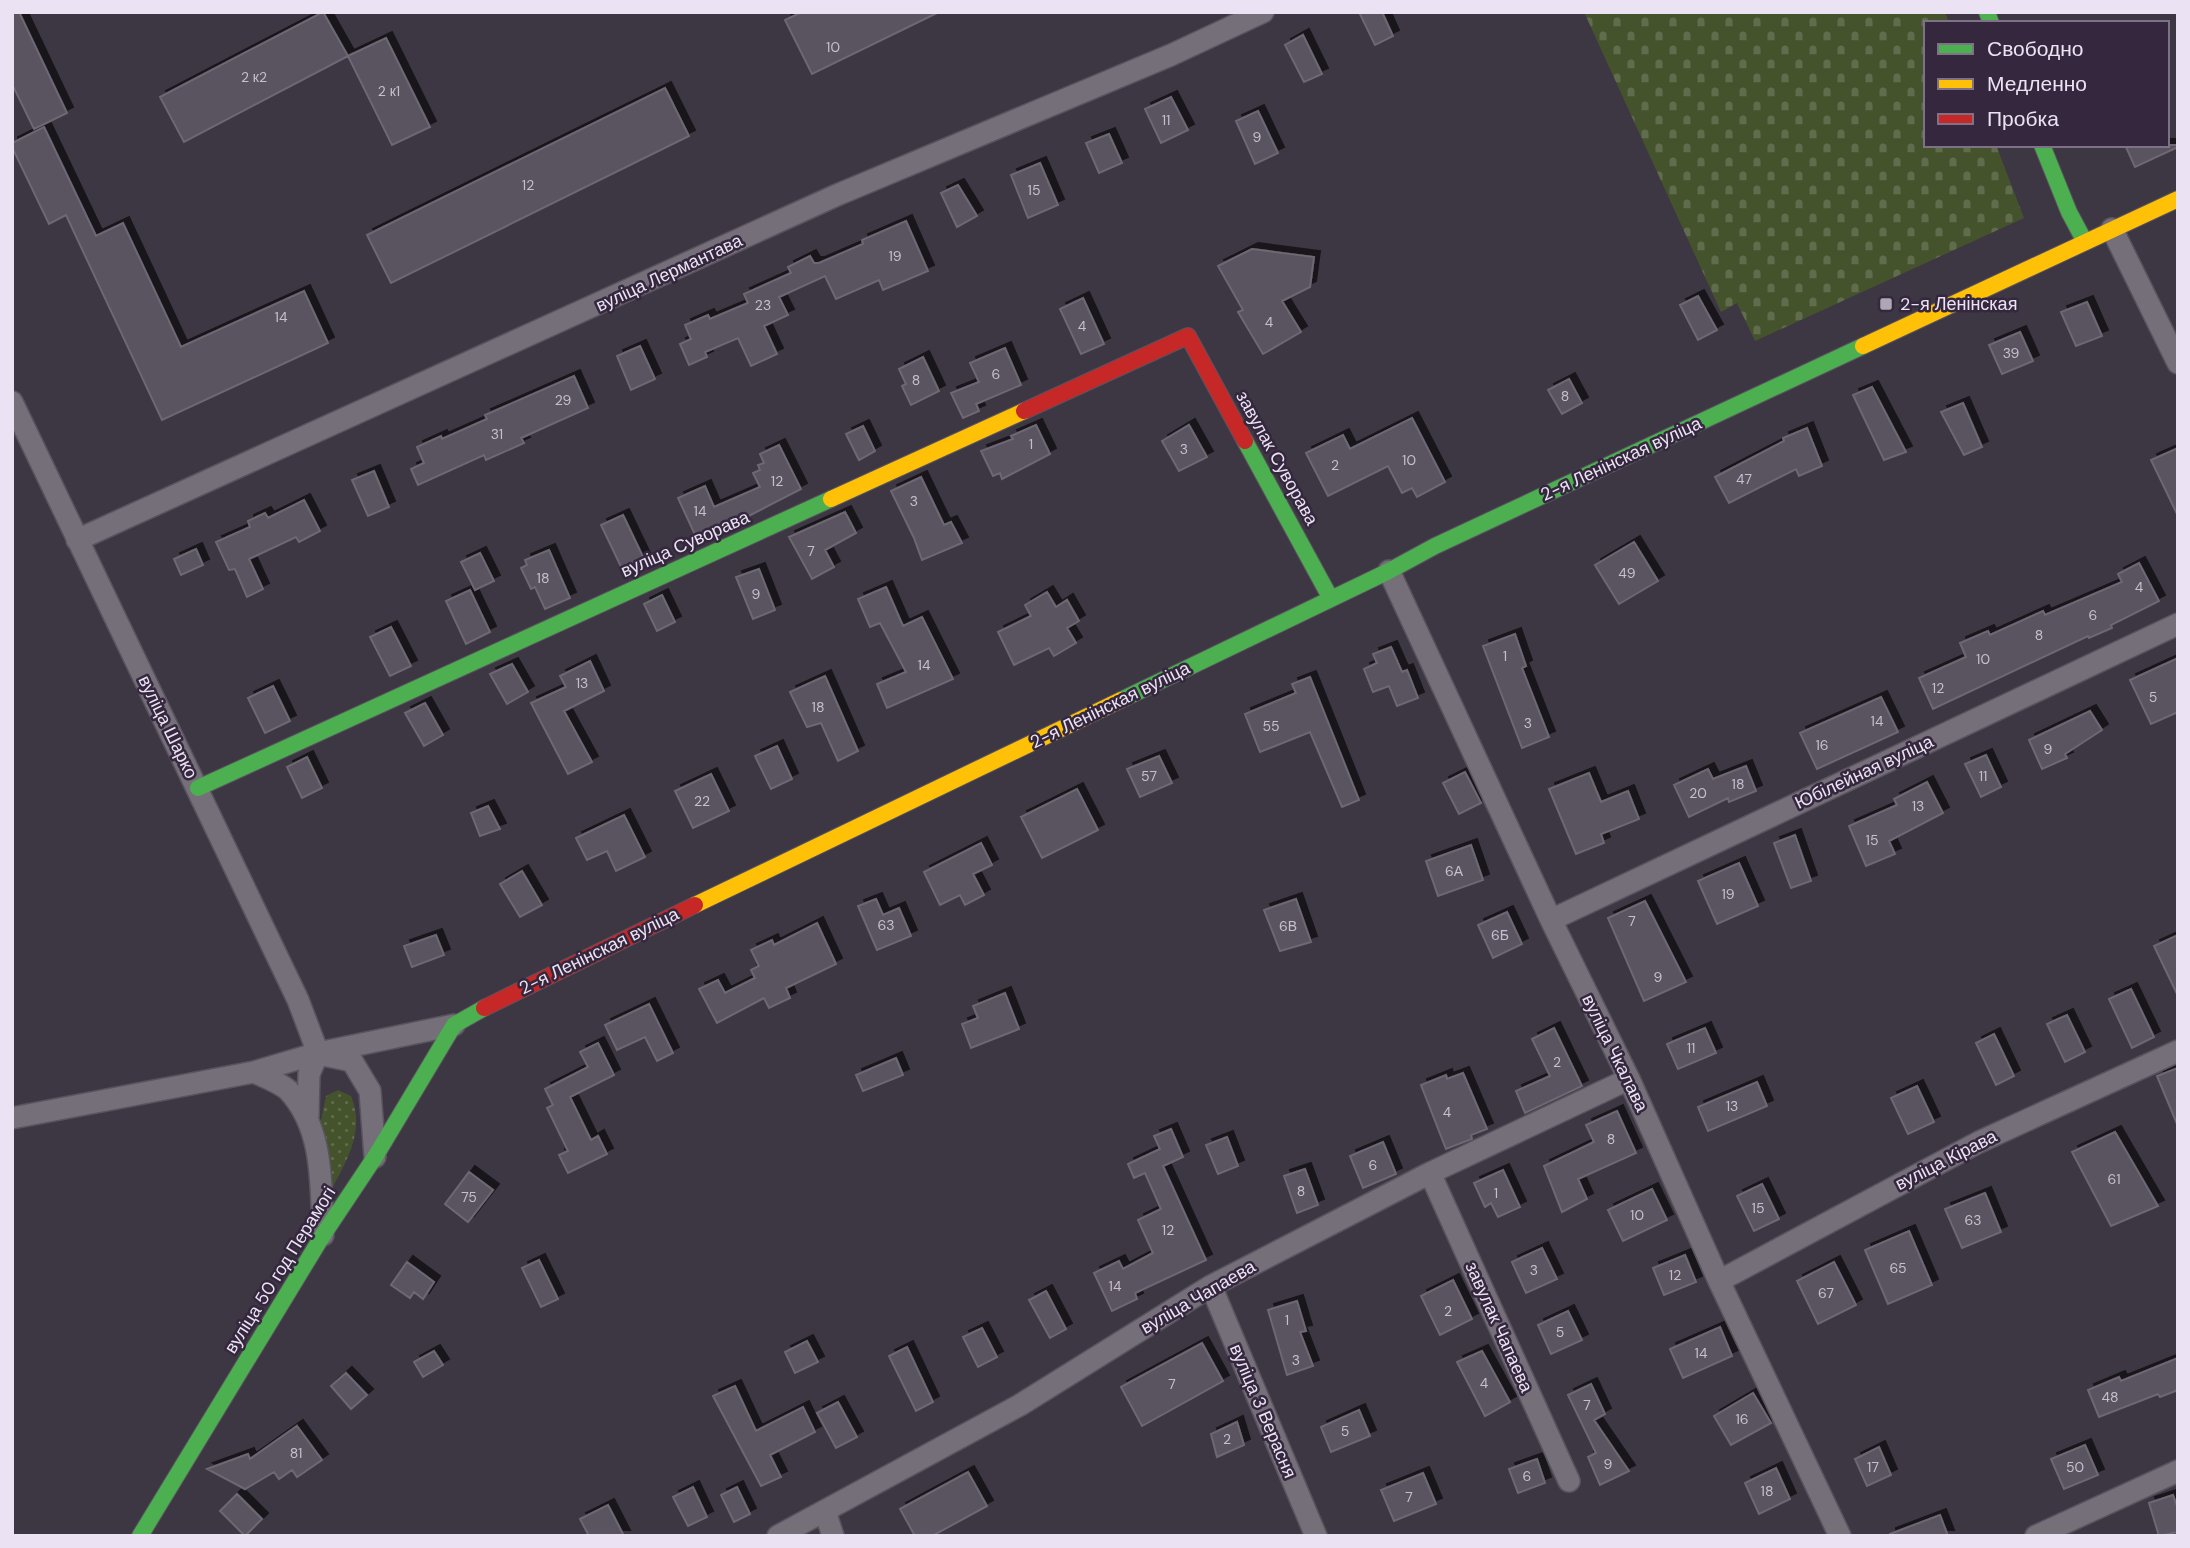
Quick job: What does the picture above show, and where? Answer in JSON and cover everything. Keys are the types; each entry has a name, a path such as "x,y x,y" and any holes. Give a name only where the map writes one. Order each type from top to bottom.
{"main road":[{"path":"2043,147 2069,212 2085,242"},
{"name":"2-я Ленінская вуліца","path":"454,1025 498,1000 1389,571 1435,546 2178,200"},
{"name":"завулак Суворава","path":"1188,336 1331,599"},
{"name":"вуліца Суворава","path":"198,788 1188,336"},
{"name":"вуліца 50 год Перамогі","path":"139,1536 454,1025"}],"street":[{"name":"вуліца Лермантава","path":"77,540 837,195 1171,55 1264,12"},
{"path":"2112,229 2178,363"},
{"name":"вуліца Шарко","path":"12,402 298,1000 318,1054"},
{"name":"вуліца Чкалава","path":"1389,571 1551,920 1629,1079 1719,1281 1840,1536"},
{"name":"Юбілейная вуліца","path":"1551,920 2178,624"},
{"name":"2-я Ленінская вуліца","path":"12,1118 254,1072 318,1054 454,1025"},
{"name":"вуліца Кірава","path":"1719,1281 1979,1142 2178,1051"},
{"path":"323,1234 321,1182 316,1145 308,1116 309,1074 318,1054 352,1061 370,1091 375,1157"},
{"path":"254,1072 286,1088 308,1116"},
{"name":"вуліца Чапаева","path":"778,1536 1020,1405 1211,1286 1430,1173 1629,1079"},
{"name":"завулак Чапаева","path":"1430,1173 1569,1481"},
{"name":"вуліца 3 Верасня","path":"1211,1286 1316,1536"},
{"path":"2036,1536 2178,1471"},
{"path":"825,1511 833,1536"}],"green space":[{"path":"1584,12 1945,12 1948,21 1924,21 1924,147 1997,147 2024,218 1755,341 1737,303 1721,312"},
{"path":"338,1090 351,1096 355,1110 355,1135 352,1148 328,1196 320,1125 326,1096"}],"building":[{"path":"12,12 19,12 67,113 34,129 12,84"},
{"path":"323,12 348,56 184,142 160,97"},
{"path":"802,12 939,12 812,74 785,20"},
{"path":"1359,12 1382,12 1393,36 1375,45"},
{"path":"1303,35 1322,74 1304,82 1285,45"},
{"path":"386,38 430,127 392,145 348,56"},
{"path":"665,88 689,136 391,283 367,235"},
{"path":"1171,97 1188,130 1161,143 1145,109"},
{"path":"1258,111 1278,153 1255,164 1236,121"},
{"path":"44,127 96,236 123,223 181,347 304,291 328,343 162,420 66,215 49,224 12,147 12,143"},
{"path":"1109,134 1122,163 1099,173 1086,143"},
{"path":"2178,145 2178,147 2135,167 2126,147"},
{"path":"1040,163 1058,205 1028,218 1011,175"},
{"path":"958,185 977,216 957,227 941,193"},
{"path":"906,221 928,271 883,290 879,280 836,299 825,276 779,297 788,315 764,326 777,354 751,366 738,338 705,352 707,357 689,365 680,344 691,339 685,325 708,315 710,319 748,303 744,294 791,273 788,267 810,256 814,263 819,263"},
{"path":"1252,249 1314,257 1310,287 1282,301 1301,332 1263,354 1238,312 1243,310 1218,266"},
{"path":"1698,296 1717,330 1698,340 1680,305"},
{"path":"1083,298 1104,344 1081,354 1060,309"},
{"path":"2087,302 2102,336 2076,346 2061,312"},
{"path":"2020,332 2033,361 2002,374 1989,345"},
{"path":"640,346 655,379 631,390 617,356"},
{"path":"1005,348 1021,385 976,404 979,411 963,418 951,393 979,382 970,363"},
{"path":"923,357 939,391 911,405 902,386 906,384 899,369"},
{"path":"574,376 588,408 521,438 524,443 486,460 484,455 418,485 411,469 424,463 417,447 487,419 485,415"},
{"path":"1569,379 1582,403 1562,414 1548,390"},
{"path":"1872,387 1906,452 1884,460 1853,395"},
{"path":"1963,403 1982,447 1964,455 1941,412"},
{"path":"1412,418 1445,482 1417,497 1412,488 1402,493 1388,466 1328,496 1306,453 1343,435 1350,449"},
{"path":"1036,425 1050,454 1002,479 1000,473 993,476 981,451 1013,439 1011,436"},
{"path":"1189,425 1207,457 1179,471 1162,441"},
{"path":"863,426 875,451 859,460 846,434"},
{"path":"1807,428 1822,466 1799,476 1796,469 1729,503 1715,477 1784,441 1783,438"},
{"path":"779,445 801,489 737,522 736,518 696,537 678,498 705,486 714,507 760,487 753,473 760,470 758,465 764,463 760,454"},
{"path":"2178,448 2178,516 2151,460"},
{"path":"374,471 389,507 368,516 352,480"},
{"path":"921,477 944,525 951,522 962,543 922,560 891,491"},
{"path":"304,500 320,531 299,542 296,537 249,559 263,589 247,597 235,569 229,570 216,542 250,527 248,521 265,513 268,518"},
{"path":"845,512 856,533 825,550 834,567 812,579 789,537"},
{"path":"623,515 645,561 623,571 601,525"},
{"path":"1634,542 1658,581 1619,604 1595,565"},
{"path":"196,549 203,565 181,575 174,559"},
{"path":"549,550 570,598 545,609 535,587 531,589 521,568 527,565 525,560"},
{"path":"480,553 494,581 475,590 461,562"},
{"path":"2139,563 2159,601 2111,625 2112,628 2089,638 2088,636 1933,709 1919,678 1966,657 1960,643 1988,631 1990,635 2043,611 2045,615 2122,582 2118,574"},
{"path":"759,569 775,610 753,619 736,577"},
{"path":"886,587 903,626 922,617 953,679 887,708 877,684 906,672 880,623 870,627 858,599"},
{"path":"470,590 490,632 466,644 446,601"},
{"path":"1047,592 1056,607 1067,600 1079,621 1067,628 1076,643 1054,656 1049,648 1014,665 998,632 1031,616 1025,605"},
{"path":"662,595 675,622 657,631 644,604"},
{"path":"391,627 411,666 390,676 370,637"},
{"path":"1515,634 1526,666 1522,668 1549,737 1522,748 1483,646"},
{"path":"1391,647 1402,672 1407,670 1418,698 1397,706 1389,686 1373,692 1364,669 1377,663 1373,654"},
{"path":"2178,658 2178,712 2151,724 2130,680"},
{"path":"590,661 604,691 564,711 592,762 568,774 531,703 566,687 560,676"},
{"path":"512,664 528,692 507,704 490,674"},
{"path":"825,676 858,751 838,761 821,723 807,727 790,692"},
{"path":"1310,677 1359,800 1342,807 1310,732 1260,752 1245,714 1296,693 1292,684"},
{"path":"273,686 290,721 265,733 248,698"},
{"path":"1881,697 1898,732 1817,769 1800,733"},
{"path":"425,703 443,735 424,746 405,713"},
{"path":"2090,711 2102,730 2065,754 2067,758 2042,769 2029,740"},
{"path":"777,746 792,779 771,789 755,756"},
{"path":"1986,755 2001,787 1981,797 1965,764"},
{"path":"1159,756 1172,783 1140,797 1127,769"},
{"path":"307,757 322,788 302,798 287,767"},
{"path":"1746,766 1756,791 1729,802 1728,798 1689,817 1674,785 1708,769 1713,779"},
{"path":"1465,772 1481,803 1459,814 1443,783"},
{"path":"1589,773 1601,802 1628,791 1639,819 1601,834 1604,843 1576,854 1549,789"},
{"path":"711,774 729,811 693,828 675,791"},
{"path":"1927,782 1943,813 1889,841 1895,854 1866,866 1849,826 1897,805 1894,799"},
{"path":"1077,789 1098,830 1042,858 1021,817"},
{"path":"488,806 500,829 480,836 471,813"},
{"path":"624,815 645,857 616,871 607,851 587,860 576,838"},
{"path":"1795,835 1811,881 1791,888 1774,843"},
{"path":"981,843 992,865 973,874 984,895 965,905 960,895 940,905 924,872"},
{"path":"1471,845 1483,880 1438,896 1426,861"},
{"path":"1739,863 1758,906 1717,924 1698,881"},
{"path":"522,871 542,905 520,917 500,884"},
{"path":"876,899 883,915 899,908 911,936 877,950 858,906"},
{"path":"1296,899 1311,942 1280,951 1264,910"},
{"path":"1645,901 1686,982 1644,1001 1608,918"},
{"path":"1507,912 1522,944 1493,958 1478,925"},
{"path":"817,923 836,964 786,988 790,998 769,1008 764,998 717,1023 699,989 718,980 725,993 755,978 751,970 759,966 751,950 772,940 774,945"},
{"path":"436,935 444,955 412,967 404,946"},
{"path":"2178,935 2178,996 2154,946"},
{"path":"2131,989 2154,1037 2132,1048 2109,999"},
{"path":"1005,993 1019,1029 971,1048 962,1024 978,1018 973,1006"},
{"path":"649,1004 673,1053 657,1061 645,1037 617,1050 605,1025"},
{"path":"2067,1015 2085,1052 2065,1062 2047,1024"},
{"path":"1554,1028 1582,1086 1525,1113 1516,1091 1550,1076 1532,1039"},
{"path":"1705,1028 1716,1053 1678,1069 1667,1044"},
{"path":"1994,1034 2014,1076 1996,1085 1976,1043"},
{"path":"598,1043 614,1075 570,1097 591,1140 598,1136 607,1154 568,1173 559,1155 568,1151 547,1108 553,1105 545,1089 588,1067 580,1052"},
{"path":"896,1058 903,1075 863,1091 856,1075"},
{"path":"2178,1068 2178,1124 2177,1124 2157,1076"},
{"path":"1463,1073 1487,1129 1471,1135 1472,1139 1446,1149 1421,1085 1446,1075 1447,1079"},
{"path":"1757,1082 1767,1106 1708,1131 1698,1107"},
{"path":"1917,1086 1934,1122 1908,1134 1891,1098"},
{"path":"1617,1111 1636,1153 1578,1179 1587,1199 1562,1212 1544,1166 1594,1142 1586,1125"},
{"path":"1171,1129 1183,1157 1163,1166 1206,1260 1135,1293 1137,1299 1112,1311 1094,1273 1119,1261 1123,1269 1153,1253 1138,1220 1161,1209 1145,1173 1134,1178 1128,1164 1160,1149 1154,1136"},
{"path":"2115,1132 2158,1206 2111,1226 2072,1152"},
{"path":"1227,1137 1238,1166 1218,1174 1206,1145"},
{"path":"1383,1142 1396,1174 1363,1188 1350,1156"},
{"path":"1305,1169 1318,1205 1297,1213 1284,1176"},
{"path":"1503,1170 1520,1207 1498,1217 1491,1203 1485,1207 1474,1183"},
{"path":"469,1172 493,1190 468,1222 445,1204"},
{"path":"1762,1184 1779,1219 1754,1231 1737,1196"},
{"path":"1652,1189 1667,1220 1623,1241 1608,1210"},
{"path":"1985,1193 2001,1232 1962,1248 1945,1209"},
{"path":"1909,1231 1932,1285 1888,1304 1865,1250"},
{"path":"1542,1248 1557,1279 1526,1293 1512,1262"},
{"path":"1685,1255 1696,1282 1664,1295 1653,1268"},
{"path":"539,1260 558,1299 541,1307 522,1268"},
{"path":"407,1262 434,1282 423,1299 414,1292 410,1298 391,1285"},
{"path":"1834,1262 1856,1305 1818,1324 1797,1281"},
{"path":"1453,1280 1472,1319 1440,1335 1421,1296"},
{"path":"1046,1291 1066,1329 1050,1338 1029,1300"},
{"path":"1297,1301 1306,1331 1300,1332 1313,1366 1287,1375 1268,1310"},
{"path":"1568,1311 1582,1340 1551,1354 1538,1325"},
{"path":"1720,1327 1732,1356 1683,1378 1670,1349"},
{"path":"982,1328 997,1357 978,1367 963,1337"},
{"path":"807,1341 818,1362 795,1373 785,1352"},
{"path":"1202,1343 1223,1381 1142,1426 1121,1387"},
{"path":"907,1347 933,1402 916,1411 889,1356"},
{"path":"434,1351 443,1365 423,1377 414,1362"},
{"path":"1482,1351 1510,1402 1485,1416 1457,1362"},
{"path":"2178,1358 2178,1390 2160,1397 2158,1394 2099,1417 2088,1390 2119,1377 2121,1381"},
{"path":"346,1373 367,1395 351,1409 331,1386"},
{"path":"1591,1384 1605,1414 1594,1420 1629,1471 1600,1485 1588,1457 1596,1453 1568,1395"},
{"path":"735,1386 756,1431 803,1407 815,1432 770,1455 781,1477 761,1486 713,1396"},
{"path":"1753,1393 1771,1423 1731,1445 1714,1416"},
{"path":"838,1402 857,1437 836,1448 817,1413"},
{"path":"1359,1410 1370,1436 1331,1452 1321,1427"},
{"path":"1237,1422 1244,1445 1217,1457 1211,1434"},
{"path":"297,1426 322,1460 297,1477 292,1470 279,1479 274,1472 245,1489 207,1469 248,1454 250,1459"},
{"path":"2085,1445 2098,1475 2064,1489 2051,1459"},
{"path":"1879,1447 1891,1475 1867,1486 1855,1459"},
{"path":"1537,1459 1545,1483 1518,1493 1509,1469"},
{"path":"1776,1468 1790,1499 1759,1514 1745,1483"},
{"path":"968,1472 987,1506 932,1536 915,1536 900,1509"},
{"path":"1423,1473 1436,1504 1394,1521 1381,1490"},
{"path":"693,1487 707,1517 688,1526 673,1497"},
{"path":"737,1487 750,1514 734,1522 721,1495"},
{"path":"237,1494 262,1519 245,1536 220,1511"},
{"path":"2173,1495 2178,1509 2178,1532 2159,1536 2149,1503"},
{"path":"608,1505 624,1536 589,1536 580,1519"},
{"path":"1940,1515 1948,1536 1890,1536 1890,1534"}],"traffic: fast":[{"path":"1987,12 1990,21"},
{"path":"2043,147 2069,212 2085,242"},
{"path":"1121,700 1389,571 1435,546 1863,346"},
{"path":"1245,441 1331,599"},
{"path":"198,788 831,499"},
{"path":"140,1536 454,1025 484,1008"}],"traffic: slow":[{"path":"1863,346 2178,199"},
{"path":"831,499 1024,411"},
{"path":"695,905 1121,700"}],"traffic: jam":[{"path":"1024,411 1188,336 1245,441"},
{"path":"484,1008 695,905"}],"place":[{"name":"2-я Ленінская","path":"1886,304"}]}
